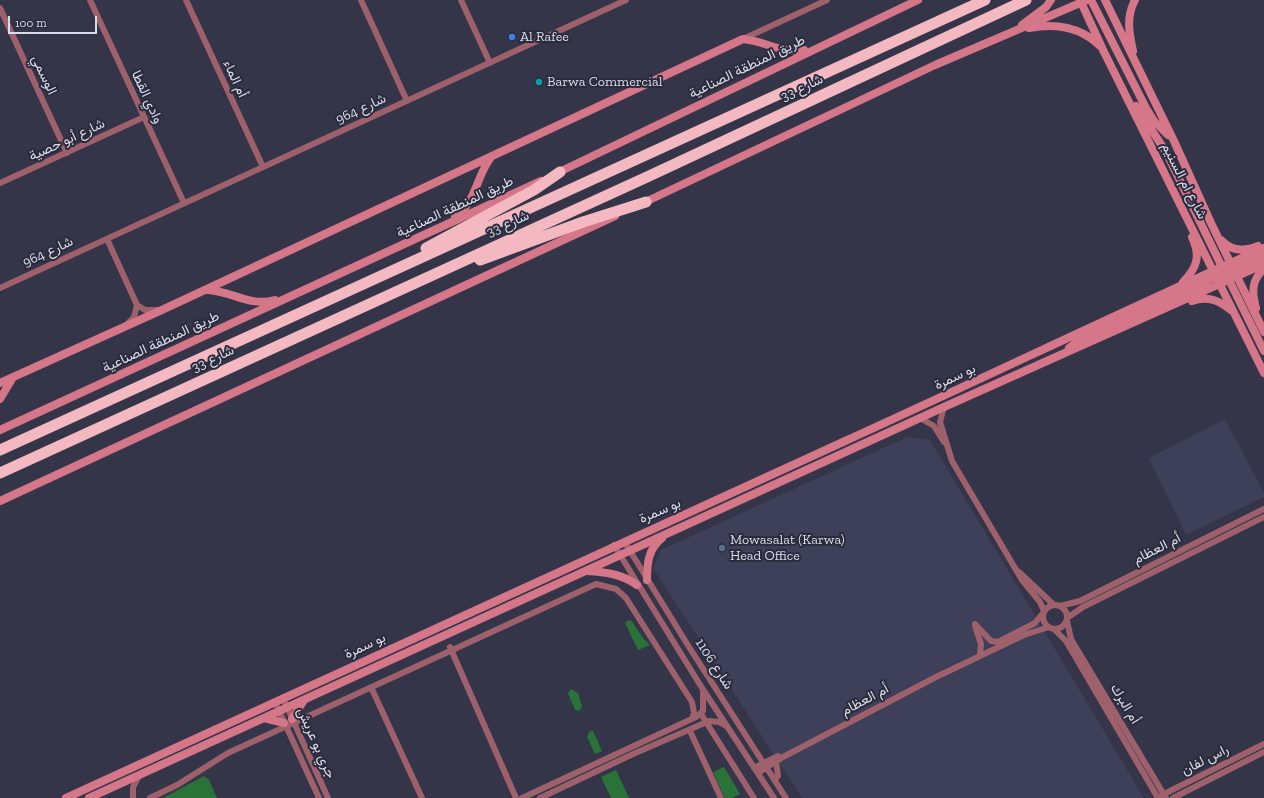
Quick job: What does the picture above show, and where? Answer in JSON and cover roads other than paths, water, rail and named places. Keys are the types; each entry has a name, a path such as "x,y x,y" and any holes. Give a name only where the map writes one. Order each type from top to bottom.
{"highway":[{"name":"شارع 33","path":"0,450 985,0"},
{"name":"شارع 33","path":"0,473 1026,0"},
{"path":"390,272 419,251 534,190 560,172"},
{"path":"430,276 488,257 583,222 646,202"}],"street":[{"name":"وادي القطا","path":"90,0 184,204"},
{"path":"187,2 194,0"},
{"path":"361,0 407,101"},
{"path":"461,0 490,63"},
{"name":"شارع 964","path":"0,288 626,0"},
{"name":"طريق المنطقة الصناعية","path":"0,383 164,309 827,0"},
{"name":"طريق المنطقة الصناعية","path":"0,430 560,172 815,48 918,0"},
{"path":"1014,32 1046,6 1051,0"},
{"path":"1091,0 1146,108 1154,121 1174,141"},
{"name":"شارع ام السنيم","path":"1105,0 1174,141 1211,223 1234,313 1264,373"},
{"path":"1135,0 1129,16 1128,24 1138,69"},
{"path":"0,501 646,202 922,72 1083,1"},
{"name":"شارع ام السنيم","path":"1083,1 1104,52 1176,194 1225,273 1263,329"},
{"name":"أم الماء","path":"187,2 263,167"},
{"name":"الوسمي","path":"0,8 67,153"},
{"path":"1014,32 1045,26 1074,29 1093,40 1104,52"},
{"path":"743,39 756,41 787,51 815,48"},
{"path":"1118,79 1166,152 1264,351"},
{"name":"شارع أبو حصية","path":"0,184 144,118"},
{"path":"434,231 463,211 469,204 479,176 494,154"},
{"path":"1176,194 1180,213 1195,244 1198,259 1191,273 1178,286"},
{"path":"1211,223 1220,239 1230,247 1246,250 1264,243"},
{"path":"107,239 137,305 134,317 124,327"},
{"name":"بو سمرة","path":"89,798 1060,354 1116,331 1225,273 1264,248"},
{"path":"1060,354 1077,342 1264,255"},
{"name":"بو سمرة","path":"66,798 624,541 1003,369 1086,328 1178,286 1264,264"},
{"path":"1263,329 1253,291 1255,280 1264,269"},
{"path":"205,290 224,292 255,303 268,302 296,294"},
{"path":"1116,331 1130,330 1199,298 1213,299 1220,302 1234,313"},
{"path":"137,305 150,311 164,309"},
{"path":"0,399 6,386 14,377"},
{"path":"944,407 940,422 952,461 1019,572 1022,580 1040,602 1044,612 1043,620 1051,628 1064,626 1067,619 1066,611 1019,572"},
{"path":"920,418 934,426 946,445"},
{"name":"أم العظام","path":"1057,605 1080,601 1264,509"},
{"name":"أم العظام","path":"1067,619 1083,607 1264,517"},
{"path":"647,580 647,564 651,552 659,540 666,534"},
{"name":"شارع 1106","path":"624,541 647,580 766,764 786,798"},
{"name":"شارع 1106","path":"614,546 702,688 774,798"},
{"path":"1158,562 1161,568"},
{"path":"586,570 614,574 630,579 638,585"},
{"path":"150,798 177,785 228,753 293,720 371,687 450,648 591,585 600,584 611,587 619,591 626,598 688,694 694,708 692,719"},
{"path":"980,655 981,644 975,624 991,641 998,642 1035,623 1047,607 1057,605"},
{"name":"أم البرك","path":"1067,619 1071,638 1148,773 1157,797"},
{"name":"أم العظام","path":"756,770 980,655 1024,635 1051,628"},
{"name":"أم البرك","path":"1051,628 1066,641 1148,773 1165,796"},
{"path":"450,648 516,798"},
{"path":"371,687 422,798"},
{"path":"522,798 692,719 700,714 704,706 702,688"},
{"name":"جري بو عريش","path":"283,698 328,798"},
{"path":"293,720 304,700"},
{"name":"جري بو عريش","path":"275,702 319,798"},
{"path":"700,714 754,798"},
{"path":"264,718 285,724"},
{"path":"540,798 633,754 690,731 705,723 716,721 727,726"},
{"path":"690,731 721,798"},
{"name":"راس لفان","path":"1157,797 1165,796 1264,744"},
{"path":"758,752 777,759 778,776 775,779"},
{"name":"راس لفان","path":"1173,798 1264,752"},
{"path":"132,798 133,787 139,776"}],"place":[{"name":"Al Rafee","path":"512,37"},
{"name":"Barwa Commercial","path":"539,82"},
{"name":"Mowasalat (Karwa) Head Office","path":"722,548"}]}
